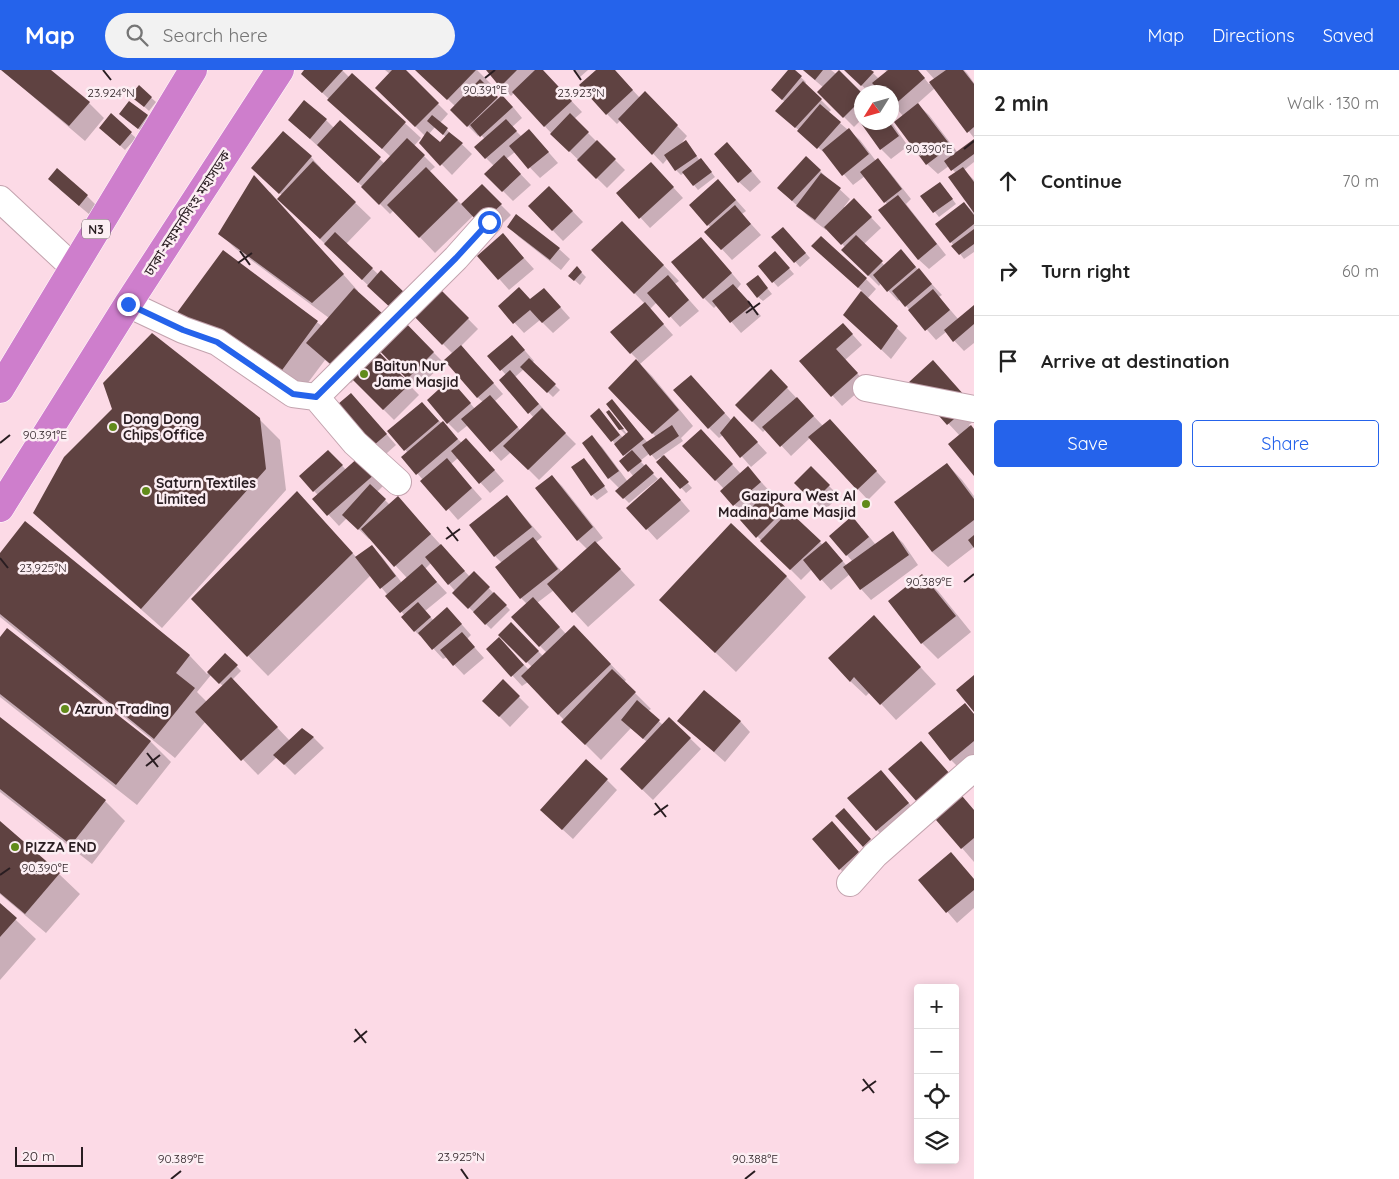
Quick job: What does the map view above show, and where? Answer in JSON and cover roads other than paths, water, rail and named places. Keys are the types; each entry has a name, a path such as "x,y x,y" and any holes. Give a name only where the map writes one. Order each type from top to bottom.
{"highway":[{"name":"N3","path":"0,389 193,70"},
{"name":"ঢাকা-ময়মনসিংহ মহাসড়ক","path":"0,508 128,304 280,70"}],"street":[{"path":"0,199 73,268"},
{"path":"316,397 456,258 489,222"},
{"path":"128,304 183,330 217,342 293,394 316,397 355,443 398,482"},
{"path":"866,388 974,409"},
{"path":"850,883 875,855 974,768"}],"place":[{"name":"Baitun Nur Jame Masjid","path":"364,374"},
{"name":"Dong Dong Chips Office","path":"113,427"},
{"name":"Saturn Textiles Limited","path":"146,491"},
{"name":"Gazipura West Al Madina Jame Masjid","path":"866,504"},
{"name":"Azrun Trading","path":"65,709"},
{"name":"PIZZA END","path":"15,847"}]}
